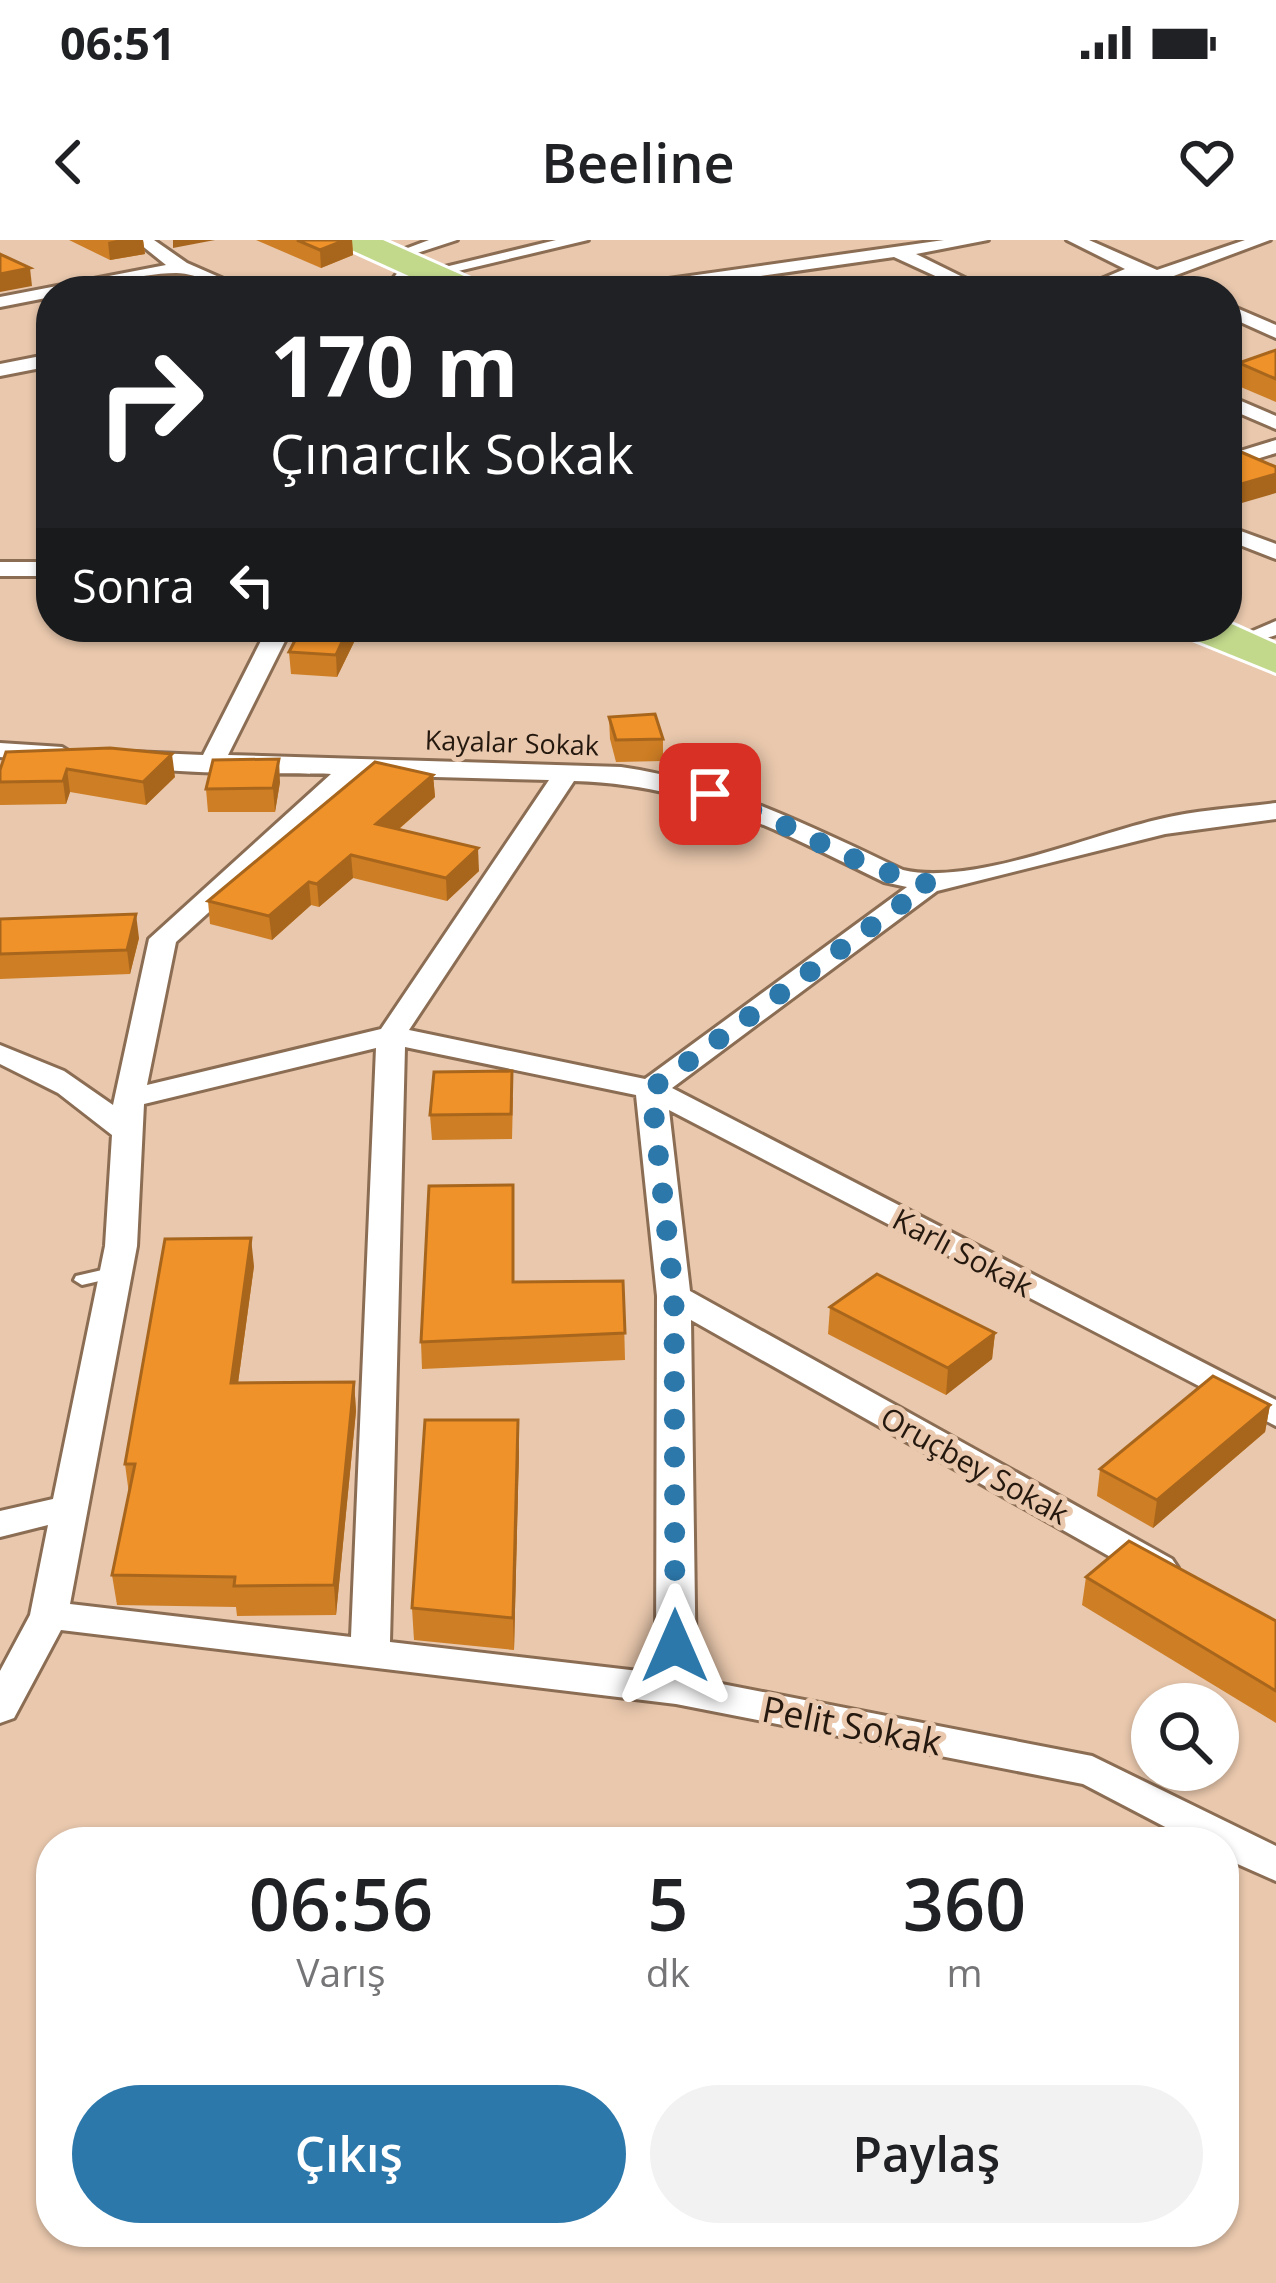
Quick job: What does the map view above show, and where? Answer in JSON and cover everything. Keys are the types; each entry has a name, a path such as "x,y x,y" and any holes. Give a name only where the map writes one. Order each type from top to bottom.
{"highway":[{"path":"356,240 403,261 458,266"}],"street":[{"path":"143,240 181,267 204,276"},
{"path":"523,240 577,241"},
{"path":"874,240 949,276"},
{"path":"730,276 980,240"},
{"path":"1075,240 1156,276"},
{"path":"1138,276 1264,240 1276,245"},
{"path":"458,266 577,241"},
{"path":"133,276 181,267"},
{"path":"1242,316 1276,332"},
{"path":"1242,372 1276,362"},
{"path":"0,370 36,363"},
{"path":"1242,408 1276,423"},
{"path":"1253,413 1276,408"},
{"path":"1242,456 1276,446"},
{"path":"1242,538 1276,553"},
{"path":"0,569 36,569"},
{"path":"210,766 272,642"},
{"name":"Kayalar Sokak","path":"0,750 210,766 566,774 675,783 744,805 894,876 929,884"},
{"path":"0,1708 49,1616 70,1507 99,1276 163,939 352,768"},
{"path":"370,1654 391,1035 566,774"},
{"path":"676,1690 674,1296 651,1089 929,884 1163,826 1276,811"},
{"path":"0,1054 47,1070 129,1117 391,1035"},
{"name":"Karlı Sokak","path":"391,1035 651,1089 1276,1415"},
{"name":"Oruçbey Sokak","path":"674,1296 1193,1588"},
{"path":"0,1524 70,1507"},
{"name":"Pelit Sokak","path":"49,1616 676,1690 1092,1771 1202,1827"},
{"name":"Pelit Sokak","path":"1239,1846 1276,1865"}],"building":[{"path":"297,240 345,240 320,250"},
{"path":"0,254 30,268 0,274"},
{"path":"1276,350 1276,379 1242,364"},
{"path":"1242,452 1276,467 1276,474 1242,484"},
{"path":"294,642 342,642 336,655 289,652"},
{"path":"655,714 663,739 616,740 609,717"},
{"path":"110,748 172,754 143,782 67,769 63,781 0,782 6,752"},
{"path":"279,759 273,788 206,789 213,760"},
{"path":"375,762 433,775 376,824 478,848 446,878 351,855 269,916 208,901"},
{"path":"136,914 127,950 0,954 0,919"},
{"path":"512,1071 511,1114 430,1115 434,1072"},
{"path":"513,1185 513,1282 623,1281 625,1333 421,1342 429,1186"},
{"path":"251,1238 231,1383 354,1382 334,1585 234,1586 235,1577 112,1575 135,1464 125,1464 165,1239"},
{"path":"877,1274 995,1333 948,1368 830,1307"},
{"path":"1213,1376 1270,1405 1157,1500 1100,1469"},
{"path":"425,1420 518,1420 513,1618 412,1608"},
{"path":"1129,1541 1276,1621 1276,1691 1086,1577"}],"route":[{"path":"675,1646 674,1296 651,1089 929,884 894,876 744,805 710,794"}]}
